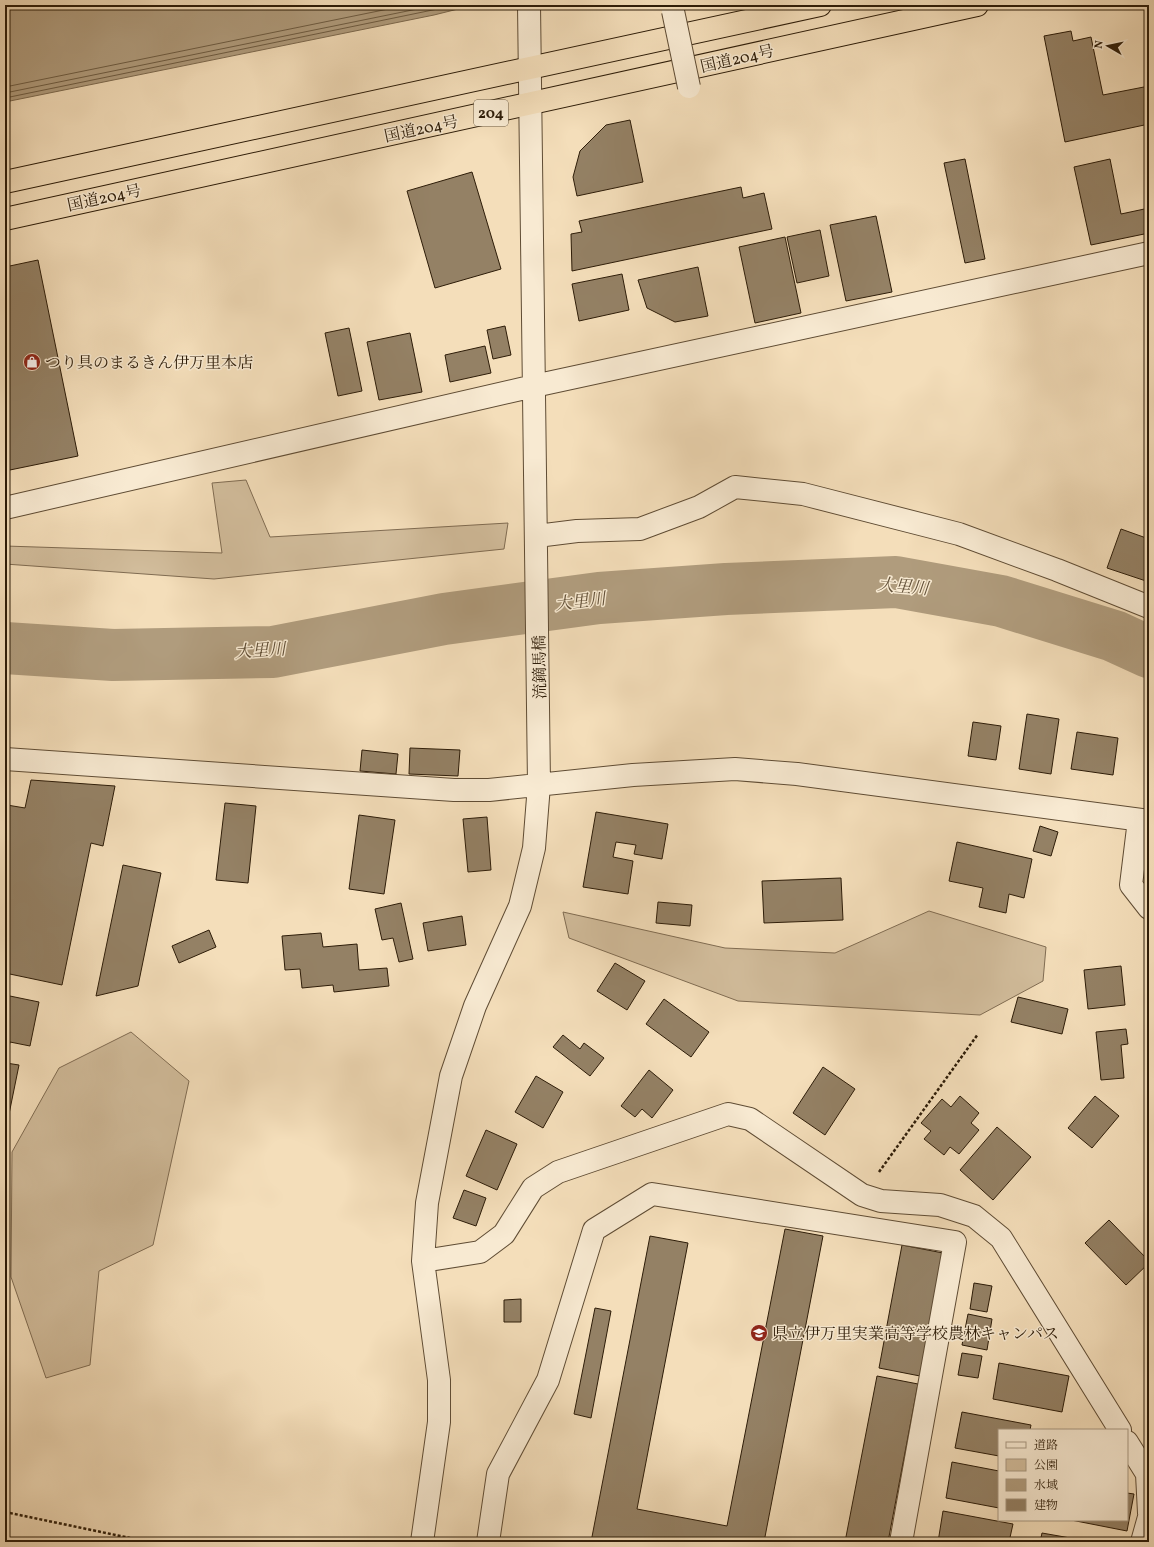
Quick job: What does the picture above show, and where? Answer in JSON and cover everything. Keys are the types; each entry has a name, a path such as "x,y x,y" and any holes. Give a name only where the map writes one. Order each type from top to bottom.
{"highway":[{"name":"国道204号","path":"5,182 820,5"},
{"name":"国道204号","path":"5,219 977,5"}],"street":[{"name":"流鏑馬橋","path":"422,1542 439,1422 440,1380 423,1260 427,1203 450,1076 475,1006 520,906 534,848 539,785 529,5"},
{"path":"673,12 689,87"},
{"path":"5,508 534,386 1149,253"},
{"path":"537,536 577,531 640,528 699,507 735,487 803,494 959,534 1058,570 1149,607"},
{"path":"5,759 454,790 489,790 633,775 735,769 797,774 1144,820 1131,885 1149,908"},
{"path":"423,1260 480,1252 504,1234 533,1188 558,1172 728,1114 750,1119 862,1195 881,1202 940,1206 974,1216 1001,1238 1119,1429"},
{"path":"488,1542 498,1474 548,1380 594,1230 652,1194 955,1242 901,1542"},
{"path":"1128,1444 1147,1474 1149,1513"},
{"path":"1142,1542 1149,1517"}],"path":[{"path":"862,1195 978,1034"},
{"path":"5,1512 130,1538"}],"green space":[{"path":"246,480 270,537 508,523 504,549 214,579 5,564 5,546 222,553 212,483"},
{"path":"929,911 1046,947 1043,981 980,1015 738,1001 569,938 563,912 725,948 835,953"},
{"path":"131,1032 189,1081 153,1245 99,1271 90,1365 46,1378 11,1277 12,1152 59,1068"}],"water":[{"path":"5,5 474,5 434,15 5,102"}],"building":[{"path":"1071,31 1073,41 1091,37 1103,95 1149,86 1149,124 1065,142 1044,36"},
{"path":"630,120 643,182 577,196 573,177 580,151 606,125"},
{"path":"965,159 985,259 965,263 944,163"},
{"path":"1110,159 1121,214 1149,208 1149,233 1091,245 1074,167"},
{"path":"472,172 501,269 435,288 407,191"},
{"path":"741,187 743,198 764,193 772,229 572,271 571,234 582,232 579,221"},
{"path":"876,216 892,292 846,301 830,225"},
{"path":"820,230 829,276 797,283 787,237"},
{"path":"785,237 801,313 755,323 739,247"},
{"name":"つり具のまるきん伊万里本店","path":"38,260 78,456 5,471 5,267"},
{"path":"698,267 708,316 675,322 647,308 638,280"},
{"path":"622,274 629,310 579,321 572,284"},
{"path":"505,326 511,355 493,359 487,330"},
{"path":"349,328 362,391 338,396 325,333"},
{"path":"410,333 422,392 379,400 367,342"},
{"path":"485,346 491,373 450,382 445,355"},
{"path":"1121,529 1149,539 1149,582 1107,568"},
{"path":"1027,714 1059,719 1051,774 1019,769"},
{"path":"973,722 1001,726 996,760 968,756"},
{"path":"1077,732 1118,738 1113,775 1071,769"},
{"path":"410,748 460,750 458,776 409,774"},
{"path":"362,750 398,754 396,774 360,771"},
{"path":"31,780 115,786 103,846 91,843 62,985 5,973 5,813 7,805 25,808"},
{"path":"225,803 256,806 248,883 216,880"},
{"path":"596,812 668,824 662,859 634,854 636,845 616,842 613,857 633,861 628,894 583,887"},
{"path":"359,815 395,820 384,894 349,889"},
{"path":"487,817 491,870 468,872 463,819"},
{"path":"1040,826 1058,832 1051,856 1033,851"},
{"path":"957,842 1032,859 1024,898 1009,894 1006,913 979,907 983,888 949,881"},
{"path":"123,865 161,873 138,986 96,996"},
{"path":"841,878 843,920 764,923 762,881"},
{"path":"658,902 692,905 690,926 656,923"},
{"path":"401,903 413,959 399,962 393,938 382,940 375,909"},
{"path":"462,916 466,945 428,951 423,923"},
{"path":"209,930 216,947 179,963 172,946"},
{"path":"321,933 323,947 357,944 359,970 387,968 389,986 334,992 333,985 302,988 300,969 285,970 282,936"},
{"path":"615,963 645,981 627,1010 597,991"},
{"path":"1121,966 1125,1005 1088,1009 1084,970"},
{"path":"5,995 39,1002 30,1046 10,1042 6,1063 19,1065 7,1124 5,1123"},
{"path":"1018,997 1068,1009 1062,1034 1011,1022"},
{"path":"664,999 709,1032 691,1057 646,1024"},
{"path":"1126,1029 1128,1044 1121,1045 1124,1078 1101,1080 1096,1032"},
{"path":"563,1035 580,1049 584,1043 604,1058 590,1076 553,1047"},
{"path":"823,1067 855,1089 825,1135 793,1113"},
{"path":"649,1070 673,1090 652,1118 642,1109 635,1117 621,1106"},
{"path":"536,1076 563,1092 543,1128 515,1112"},
{"path":"960,1096 979,1113 971,1123 979,1130 959,1154 950,1147 944,1155 924,1139 931,1131 921,1123 942,1099 951,1107"},
{"path":"1095,1096 1119,1116 1092,1148 1068,1128"},
{"path":"997,1127 1031,1157 993,1200 960,1170"},
{"path":"486,1130 517,1144 497,1190 466,1176"},
{"path":"464,1190 486,1198 476,1226 453,1218"},
{"path":"1109,1220 1149,1261 1149,1263 1126,1285 1085,1243"},
{"path":"785,1229 823,1236 764,1542 591,1542 650,1236 688,1243 637,1509 727,1526"},
{"path":"902,1245 943,1253 920,1376 879,1368"},
{"path":"974,1283 992,1286 987,1312 970,1309"},
{"path":"521,1299 521,1322 504,1322 504,1300"},
{"path":"595,1308 611,1311 591,1418 574,1414"},
{"path":"968,1314 992,1319 987,1350 962,1345"},
{"path":"962,1353 982,1356 978,1378 958,1375"},
{"path":"999,1363 1069,1376 1062,1412 993,1399"},
{"path":"877,1376 918,1384 888,1542 845,1542"},
{"path":"962,1412 1031,1425 1030,1429 998,1429 998,1456 955,1448"},
{"path":"952,1462 998,1471 998,1508 946,1498"},
{"path":"1128,1493 1134,1494 1127,1531 1076,1521 1128,1521"},
{"path":"943,1511 1013,1524 1009,1542 938,1542"},
{"path":"1042,1533 1093,1542 1040,1542"}],"waterway":[{"name":"大里川","path":"5,648 113,655 273,652 444,619 599,598 726,589 896,582 1001,601 1114,636 1149,652"}],"place":[{"name":"つり具のまるきん伊万里本店","path":"32,362"},
{"name":"県立伊万里実業高等学校農林キャンパス","path":"759,1333"}]}
